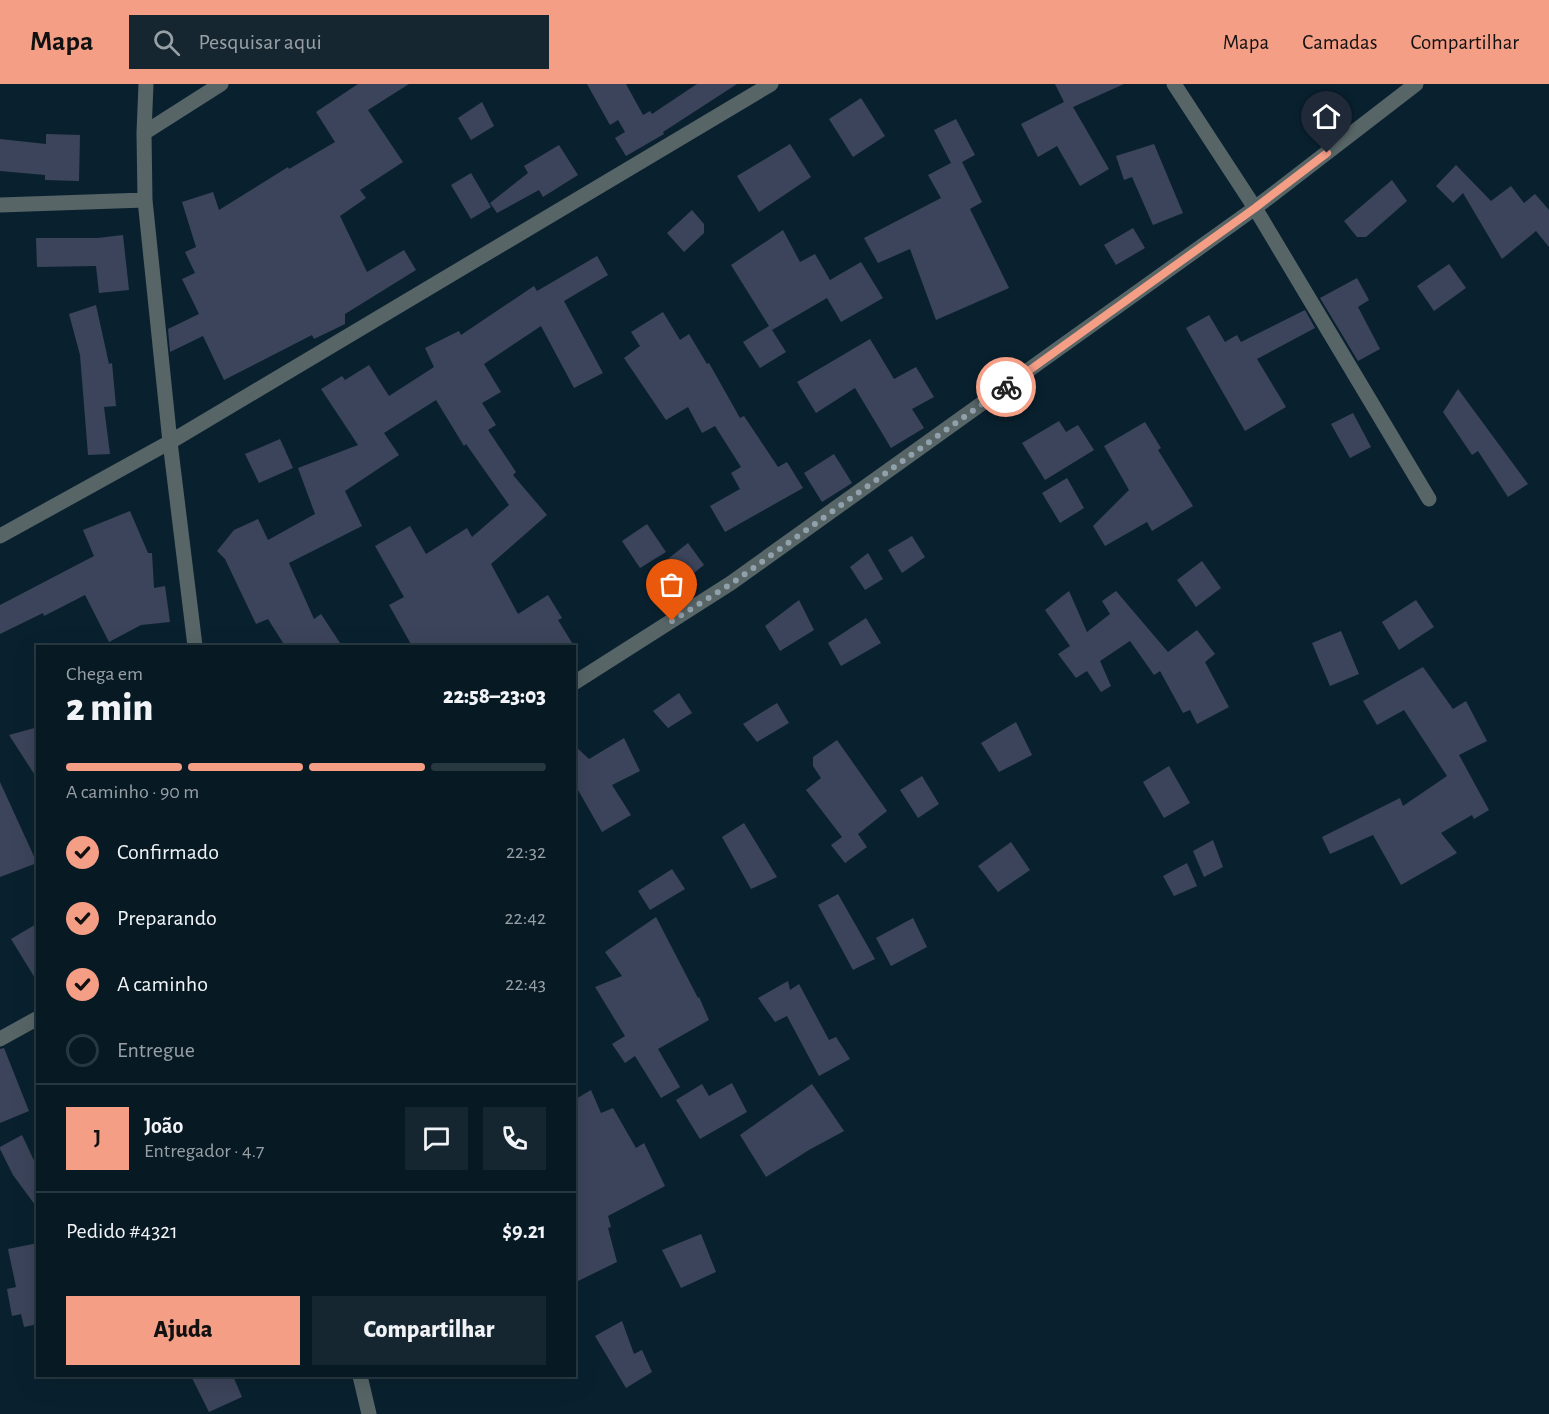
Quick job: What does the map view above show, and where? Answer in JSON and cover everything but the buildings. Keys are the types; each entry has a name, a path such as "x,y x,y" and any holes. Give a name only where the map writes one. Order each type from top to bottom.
{"street":[{"path":"146,84 145,200 170,442 195,645"},
{"path":"144,134 221,84"},
{"path":"0,536 170,442 771,84"},
{"path":"1174,84 1255,208 1429,499"},
{"path":"576,682 731,584 1255,208 1416,84"},
{"path":"0,205 145,200"},
{"path":"0,1040 36,1019"},
{"path":"360,1377 369,1414"}],"way so far":[{"path":"672,621 731,584 1006,387"}],"route":[{"path":"1006,387 1255,208 1327,153"}]}
